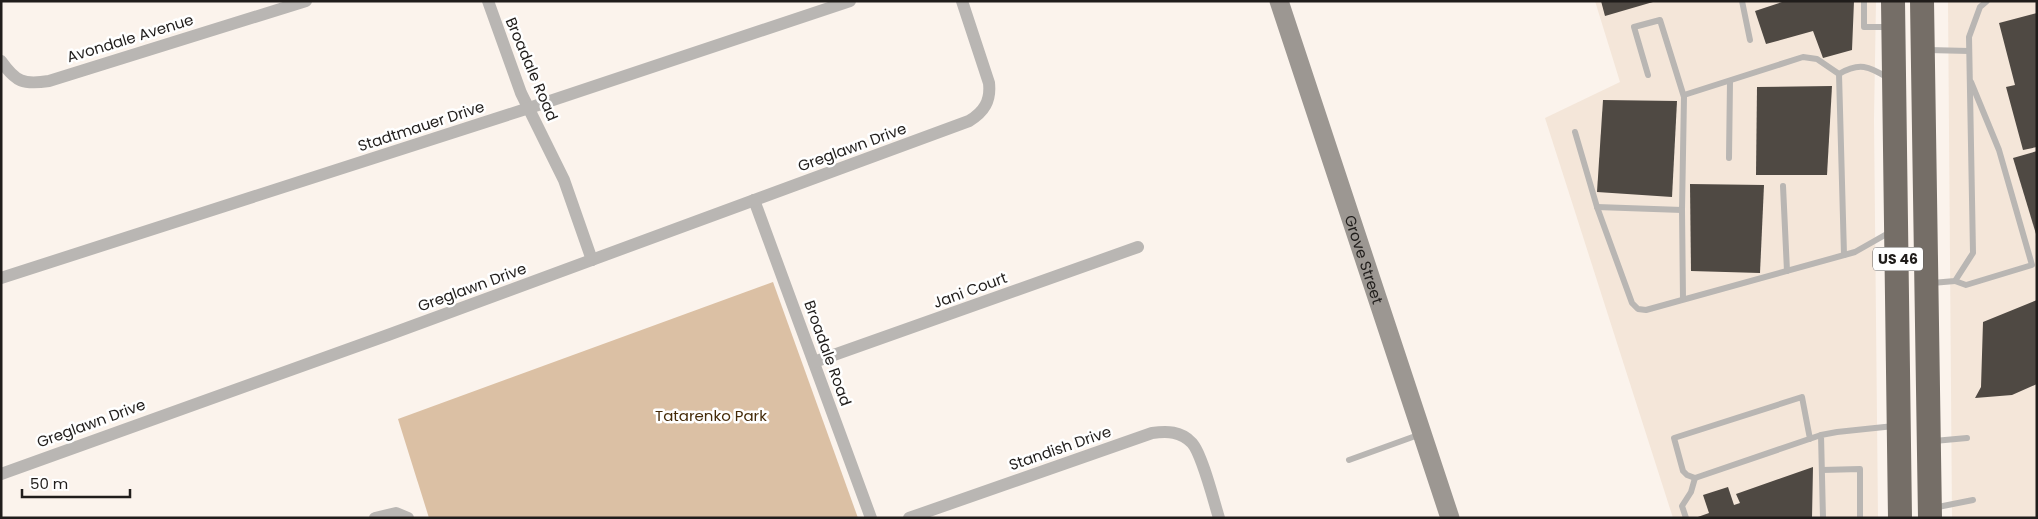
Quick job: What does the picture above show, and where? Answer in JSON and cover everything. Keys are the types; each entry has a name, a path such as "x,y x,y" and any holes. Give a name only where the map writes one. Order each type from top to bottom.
{"highway":[{"name":"US 46","path":"1893,1 1900,518"},
{"name":"US 46","path":"1922,1 1930,513"}],"street":[{"name":"Avondale Avenue","path":"1,60 12,76 20,82 28,83 49,80 306,1"},
{"name":"Broadale Road","path":"488,1 521,93 564,180 592,260"},
{"name":"Stadtmauer Drive","path":"1,278 529,108 850,1"},
{"name":"Greglawn Drive","path":"1,474 953,128 978,116 988,101 990,92 962,1"},
{"name":"Grove Street","path":"1279,1 1450,518"},
{"name":"Broadale Road","path":"754,200 871,518"},
{"name":"Jani Court","path":"814,362 1138,247"},
{"name":"Standish Drive","path":"909,518 1152,433 1170,432 1184,436 1194,444 1219,518"},
{"path":"375,518 396,513 408,518"}],"lane":[{"path":"1742,1 1750,40"},
{"path":"1864,1 1864,27 1893,26"},
{"path":"1955,282 1974,253 1969,37 1980,7 1986,1"},
{"path":"1648,75 1634,27 1660,20 1684,95 1683,299"},
{"path":"1922,50 1969,52"},
{"path":"1684,95 1803,57 1817,60 1839,74"},
{"path":"1839,74 1850,67 1864,66 1872,68 1894,81"},
{"path":"1839,74 1844,255"},
{"path":"1926,284 1955,282 1966,284 2032,265 1999,150 1970,78"},
{"path":"1729,158 1730,81"},
{"path":"1575,132 1596,207 1632,303 1638,309 1646,310 1855,252 1897,228"},
{"path":"1783,186 1787,271"},
{"path":"1596,207 1682,210"},
{"path":"1810,439 1802,397 1674,438 1683,471 1695,478 1810,439 1821,435 1900,425"},
{"path":"1349,460 1422,434"},
{"path":"1821,435 1823,518"},
{"path":"1928,441 1967,438"},
{"path":"1822,470 1860,469 1860,518"},
{"path":"1686,518 1682,506 1691,492 1695,478"},
{"path":"1930,513 1973,500"}],"shaded area":[{"path":"1595,1 1876,1 1874,120 1878,518 1673,518 1545,118 1620,82"},
{"path":"1948,1 2037,1 2037,518 1952,518"}],"green space":[{"name":"Tatarenko Park","path":"773,282 858,518 429,518 398,419"}],"building":[{"path":"1601,1 1653,1 1653,2 1605,16"},
{"path":"1785,1 1854,1 1852,50 1823,58 1813,31 1766,44 1755,11"},
{"path":"2037,13 2037,147 2023,150 2006,87 2015,85 1999,23"},
{"path":"1832,86 1827,175 1756,175 1757,87"},
{"path":"1603,100 1677,101 1672,197 1597,192"},
{"path":"2037,151 2037,234 2036,234 2013,158"},
{"path":"1690,184 1764,185 1760,273 1691,271"},
{"path":"2037,300 2037,384 2012,395 1975,398 1981,387 1983,322"},
{"path":"1813,467 1812,518 1695,518 1709,513 1703,495 1728,487 1734,505 1740,503 1736,494"}]}
